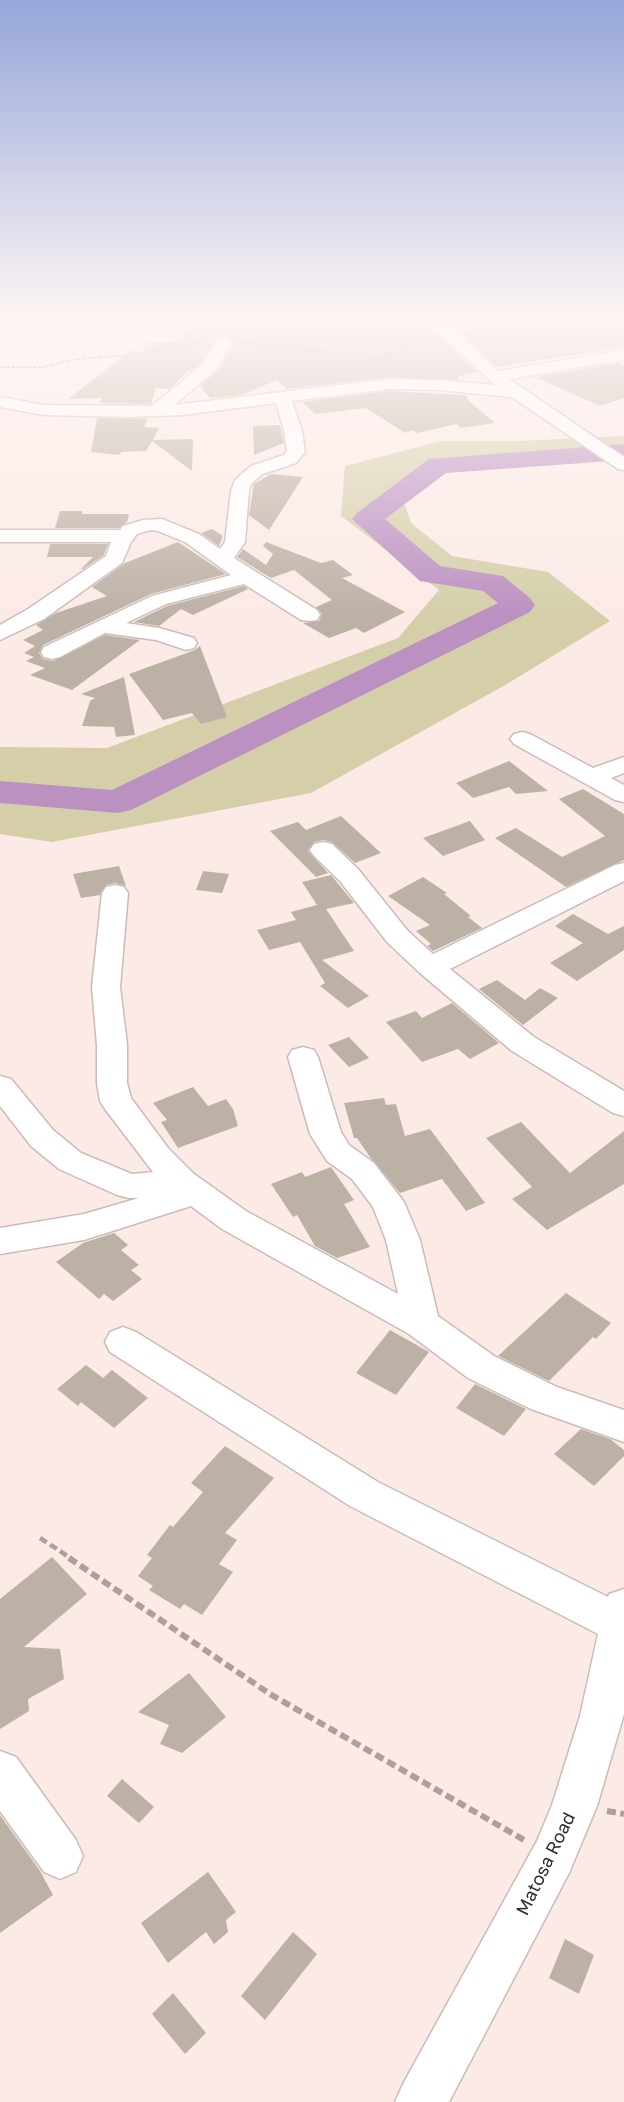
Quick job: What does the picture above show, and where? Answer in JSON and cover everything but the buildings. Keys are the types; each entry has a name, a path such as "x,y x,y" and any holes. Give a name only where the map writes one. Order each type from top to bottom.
{"street":[{"path":"224,558 235,542 243,480 257,470 290,459 296,452 289,420"},
{"path":"559,420 623,464"},
{"path":"0,634 36,614 115,559 124,536 130,530 141,526 162,525 178,531 224,558 248,577 309,615"},
{"path":"0,536 124,536"},
{"path":"52,652 159,600 248,577"},
{"path":"102,626 159,634 186,643"},
{"path":"522,739 624,795"},
{"path":"592,777 624,764"},
{"path":"323,850 349,876 397,936 430,967 523,1044 624,1104"},
{"path":"430,967 624,871"},
{"path":"115,894 106,987 112,1045 112,1083 116,1101 157,1156 188,1188 234,1220 422,1324 481,1367 544,1398 624,1426"},
{"path":"303,1057 326,1134 338,1152 363,1171 387,1202 403,1240 422,1324"},
{"path":"0,1087 42,1138 70,1161 129,1186 188,1188"},
{"path":"0,1242 84,1227 188,1188"},
{"path":"123,1342 364,1494 622,1616"},
{"name":"Matosa Road","path":"421,2102 553,1857 574,1806 602,1716 622,1616"},
{"path":"0,1773 60,1856"}],"path":[{"path":"40,1538 270,1694 553,1857"}],"shaded area":[{"path":"624,436 624,455 529,456 457,461 403,499 411,523 452,556 548,572 610,621 507,684 311,793 52,842 0,834 0,747 107,748 398,638 439,590 341,516 345,466 441,441 519,441"}],"waterway":[{"path":"0,792 118,802 519,605 492,583 431,574 367,519 439,465 624,452"}]}
